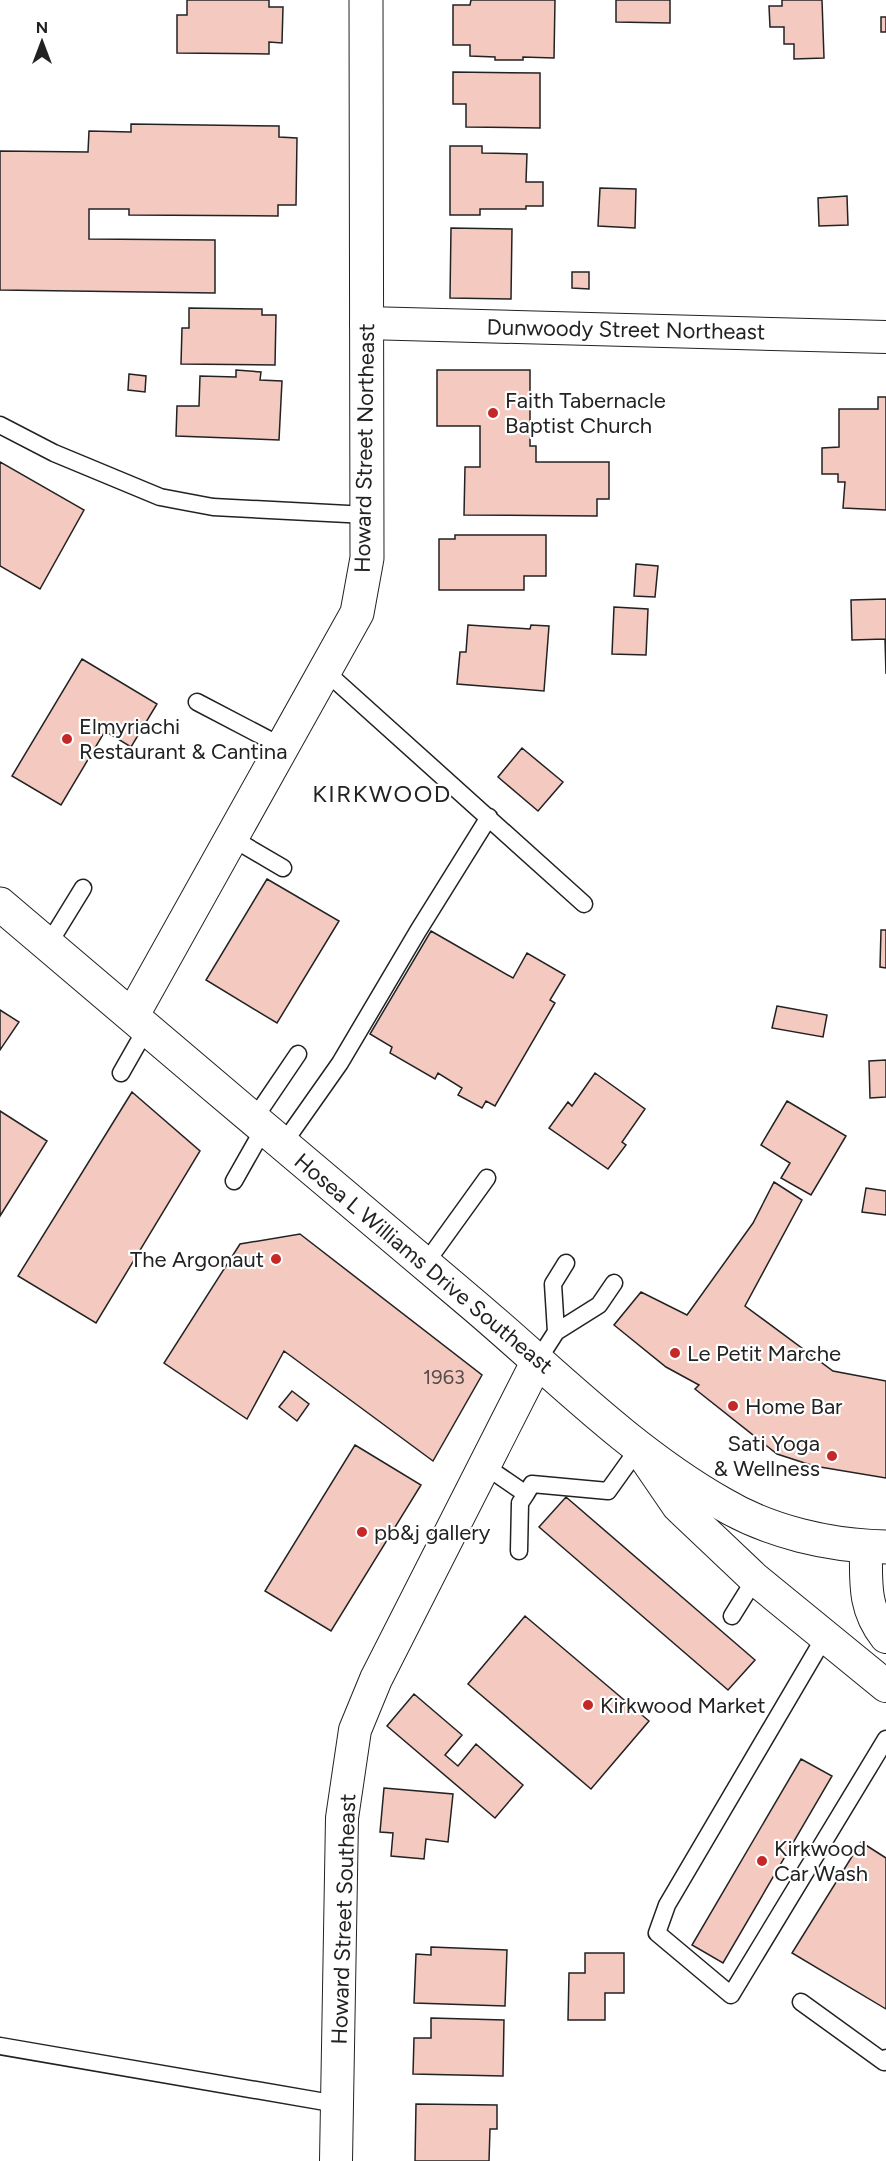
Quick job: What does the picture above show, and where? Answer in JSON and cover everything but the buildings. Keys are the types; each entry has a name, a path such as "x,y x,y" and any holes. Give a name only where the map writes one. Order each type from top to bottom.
{"street":[{"name":"Howard Street Northeast","path":"139,1022 232,838 357,613 367,558 366,0"},
{"name":"Dunwoody Street Northeast","path":"366,323 886,337"},
{"name":"Hosea L Williams Drive Southeast","path":"0,904 538,1360 638,1449 721,1503 770,1528 876,1546"},
{"name":"Howard Street Southeast","path":"336,2161 342,1818 355,1730 376,1679 538,1360"},
{"path":"638,1449 678,1506 755,1579 824,1638 886,1686"},
{"path":"876,1546 866,1592 873,1621 886,1637"}],"lane":[{"path":"0,425 54,453 160,497 213,507 367,515"},
{"path":"325,670 584,903"},
{"path":"197,702 283,747"},
{"path":"267,1130 340,1063 489,817"},
{"path":"232,838 283,868"},
{"path":"48,945 83,888"},
{"path":"121,1073 139,1022"},
{"path":"234,1181 267,1130 298,1054"},
{"path":"425,1264 487,1178"},
{"path":"556,1332 553,1284 566,1263"},
{"path":"538,1360 556,1332 598,1305 614,1283"},
{"path":"519,1551 520,1503 532,1484 608,1491 638,1449"},
{"path":"485,1466 526,1494"},
{"path":"732,1616 755,1579"},
{"path":"824,1638 667,1905 657,1933 731,1995 886,1739"},
{"path":"801,2002 884,2062 886,2058"},
{"path":"0,2046 338,2104"}],"place":[{"name":"Faith Tabernacle Baptist Church","path":"493,413"},
{"name":"Elmyriachi Restaurant & Cantina","path":"67,739"},
{"name":"The Argonaut","path":"276,1259"},
{"name":"Le Petit Marche","path":"675,1353"},
{"name":"Home Bar","path":"733,1406"},
{"name":"Sati Yoga & Wellness","path":"832,1456"},
{"name":"pb&j gallery","path":"362,1532"},
{"name":"Kirkwood Market","path":"588,1705"},
{"name":"Kirkwood Car Wash","path":"762,1861"}],"district":[{"name":"KIRKWOOD","path":"382,794"}]}
